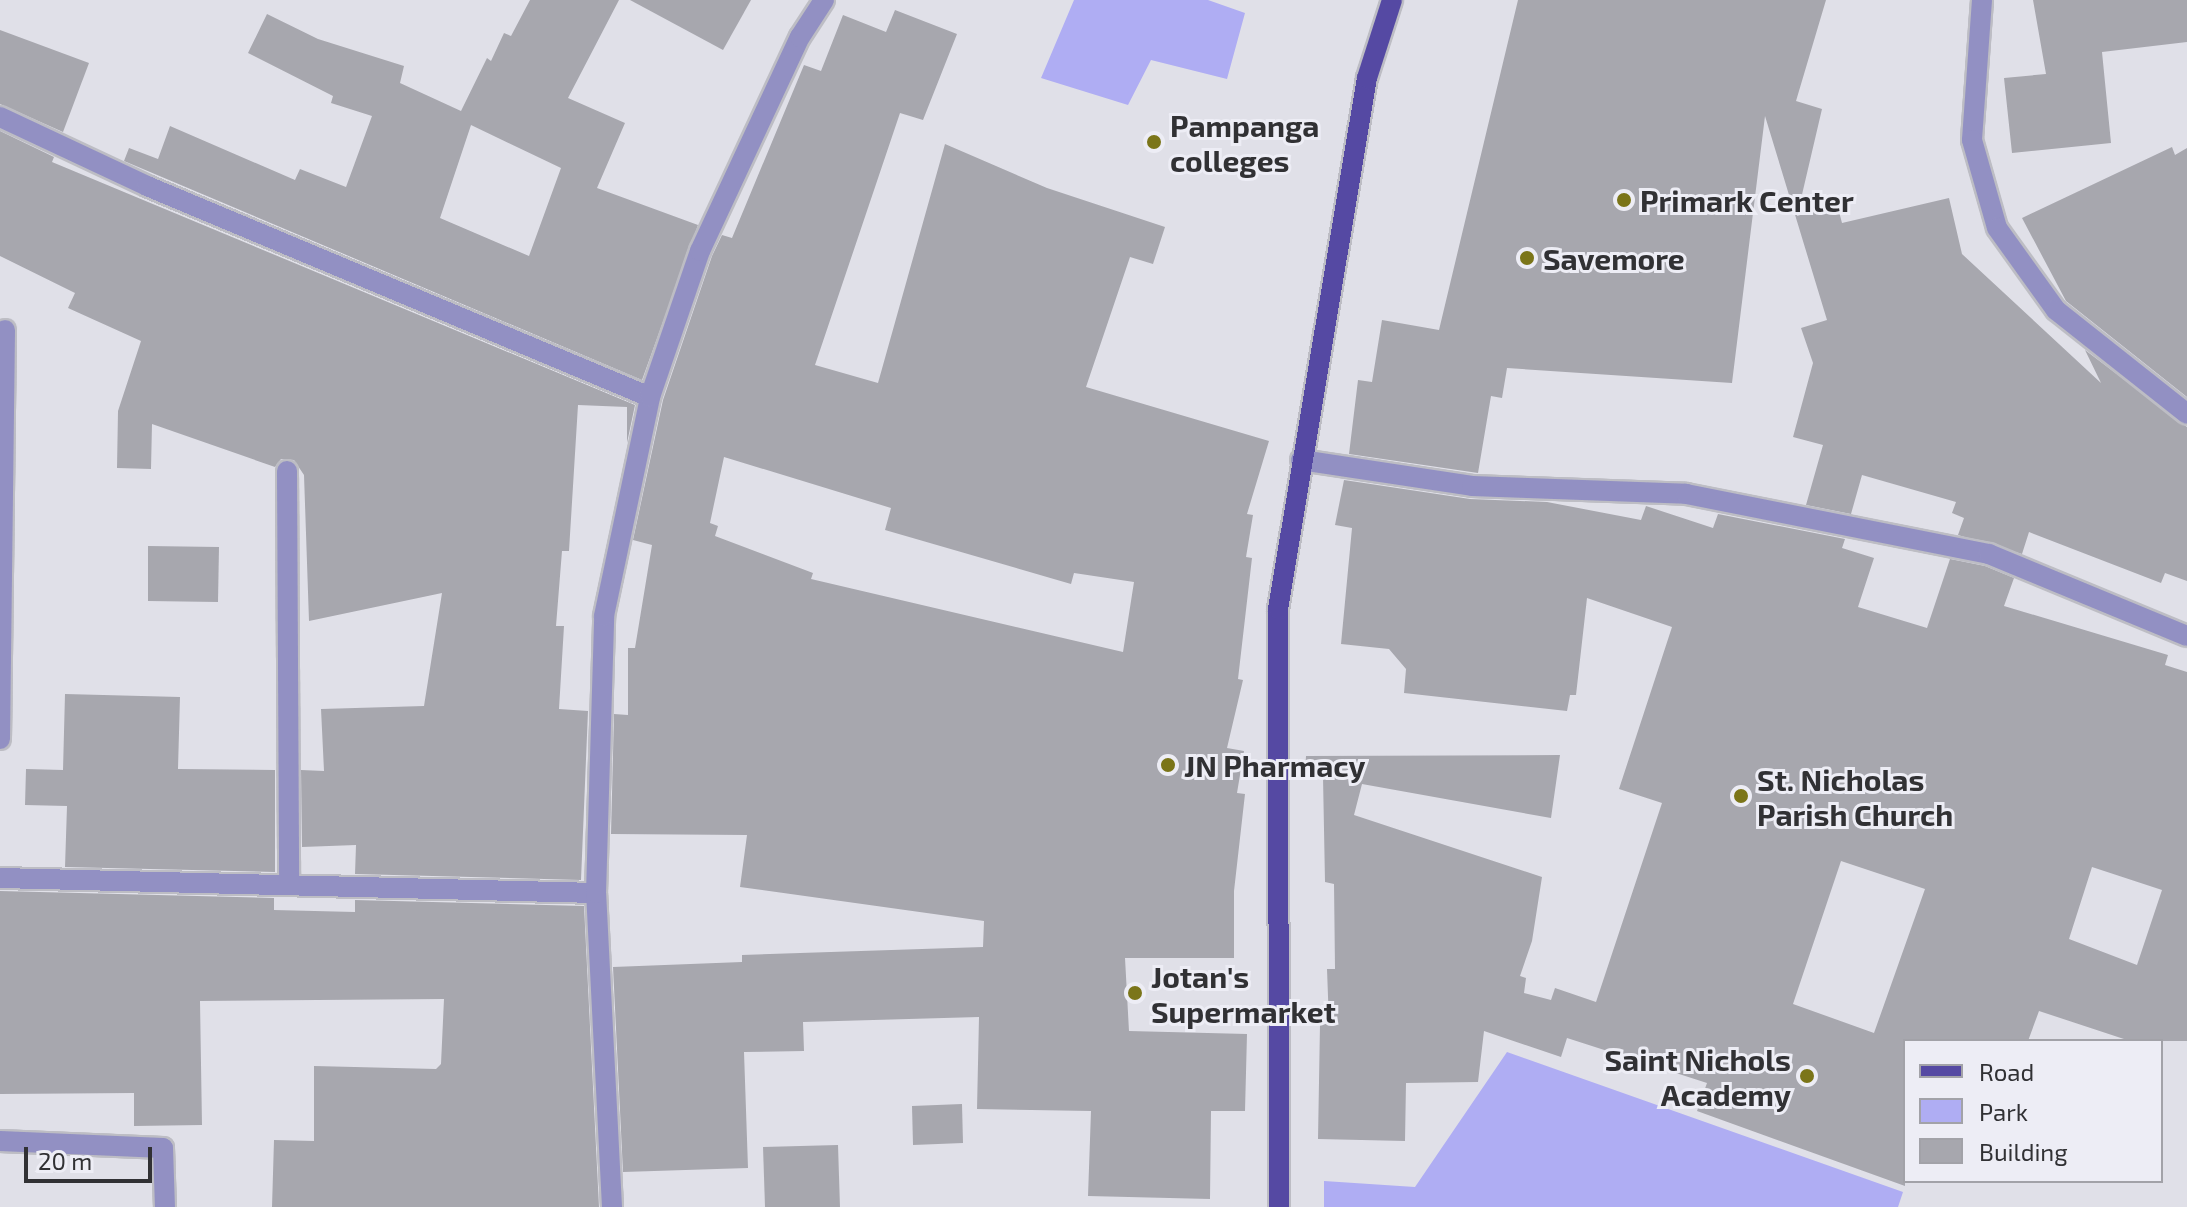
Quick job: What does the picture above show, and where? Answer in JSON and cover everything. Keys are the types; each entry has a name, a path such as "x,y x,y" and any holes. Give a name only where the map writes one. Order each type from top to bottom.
{"main road":[{"path":"1279,1207 1278,609 1367,78 1392,0"}],"street":[{"path":"612,1207 596,893 604,616 650,397 700,251 800,37 824,0"},
{"path":"1982,0 1972,140 1997,228 2056,310 2187,414"},
{"path":"0,117 147,186 650,397"},
{"path":"0,739 5,330"},
{"path":"1301,460 1472,486 1686,494 1929,542 1989,554 2187,636"},
{"path":"287,471 289,882"},
{"path":"0,878 289,882 596,893"},
{"path":"0,1141 163,1148 165,1207"}],"green space":[{"path":"1074,0 1208,0 1245,13 1227,79 1151,60 1128,105 1041,78"},
{"path":"1507,1052 1903,1192 1898,1207 1324,1207 1324,1181 1415,1187"}],"building":[{"path":"530,0 619,0 568,98 625,123 597,188 698,225 642,380 124,161 129,148 158,159 170,126 295,180 300,169 346,187 372,116 331,103 333,96 248,53 267,14 318,39 404,66 400,83 461,111 487,58 491,61 504,33 511,36","holes":["471,125 561,168 529,256 440,218"]},
{"path":"630,0 751,0 723,50"},
{"path":"1518,0 1826,0 1796,101 1822,109 1797,216 1837,204 1842,223 1949,198 1962,254 2101,383 2085,350 2187,427 2187,581 2165,573 2161,583 2029,532 2022,554 1958,535 1964,518 1952,513 1956,502 1862,475 1851,514 1806,505 1823,445 1793,437 1813,363 1801,328 1827,320 1765,116 1732,383 1507,368 1502,398 1491,396 1478,473 1349,454 1358,380 1372,382 1382,320 1439,330"},
{"path":"2033,0 2187,0 2187,42 2102,52 2111,143 2012,153 2004,78 2046,74"},
{"path":"895,10 957,34 923,120 900,113 815,365 878,383 945,144 1047,188 1165,227 1153,264 1130,257 1086,387 1269,441 1247,514 1253,515 1246,557 1252,558 1238,679 1243,680 1227,748 1244,751 1237,793 1245,794 1234,891 1234,958 1125,958 1129,1031 1247,1034 1245,1111 1211,1111 1210,1199 1088,1196 1091,1111 977,1109 979,1017 803,1022 804,1051 744,1052 748,1168 623,1172 613,967 742,962 742,955 983,947 984,921 740,887 747,835 611,834 614,714 628,715 628,648 635,648 652,545 633,540 663,400 712,256 722,235 732,238 804,65 821,71 843,15 886,32","holes":["724,457 891,508 885,530 1071,584 1074,573 1134,582 1123,652 811,579 813,573 715,536 718,526 710,523"]},
{"path":"0,30 89,63 63,132 0,104"},
{"path":"0,131 54,157 52,162 635,405 627,443 627,407 578,405 569,551 562,551 556,626 564,626 559,709 588,711 581,880 355,874 356,845 302,847 301,770 324,771 321,709 424,706 442,593 309,621 304,475 294,460 281,459 275,467 152,424 151,469 117,468 118,411 141,341 68,308 75,293 0,256"},
{"path":"2172,147 2175,155 2187,148 2187,397 2066,301 2022,218"},
{"path":"1344,480 1470,499 1547,502 1641,520 1646,506 1713,528 1718,514 1845,539 1842,548 1874,558 1858,607 1927,628 1950,559 1985,566 2014,578 2004,606 2168,655 2165,665 2187,672 2187,1041 2124,1039 2039,1011 2029,1039 1903,1039 1905,1186 1697,1111 1707,1083 1567,1038 1561,1057 1484,1031 1478,1082 1406,1083 1405,1141 1318,1139 1320,1024 1329,1024 1327,969 1335,969 1334,884 1325,882 1323,777 1305,774 1306,756 1560,755 1551,818 1362,784 1354,815 1542,877 1532,941 1520,976 1526,978 1524,993 1551,1000 1555,988 1596,1002 1662,803 1619,789 1672,627 1587,598 1576,695 1570,695 1567,711 1404,693 1406,669 1389,649 1341,644 1352,528 1335,525","holes":["1841,861 1925,889 1874,1033 1793,1004","2092,867 2162,890 2137,965 2069,939"]},
{"path":"148,546 219,547 218,602 148,601"},
{"path":"65,694 180,697 178,769 275,770 275,872 65,867 67,806 25,805 26,769 63,770"},
{"path":"0,891 274,898 274,910 355,912 355,900 584,906 599,1207 272,1207 274,1140 314,1141 314,1066 436,1069 441,1064 444,999 200,1001 202,1125 134,1126 134,1093 0,1094"},
{"path":"962,1104 963,1143 913,1145 912,1106"},
{"path":"838,1145 840,1207 765,1207 763,1147"}],"place":[{"name":"Pampanga colleges","path":"1154,142"},
{"name":"Primark Center","path":"1624,200"},
{"name":"Savemore","path":"1527,258"},
{"name":"JN Pharmacy","path":"1168,765"},
{"name":"St. Nicholas Parish Church","path":"1741,796"},
{"name":"Jotan's Supermarket","path":"1135,993"},
{"name":"Saint Nichols Academy","path":"1807,1076"}]}
